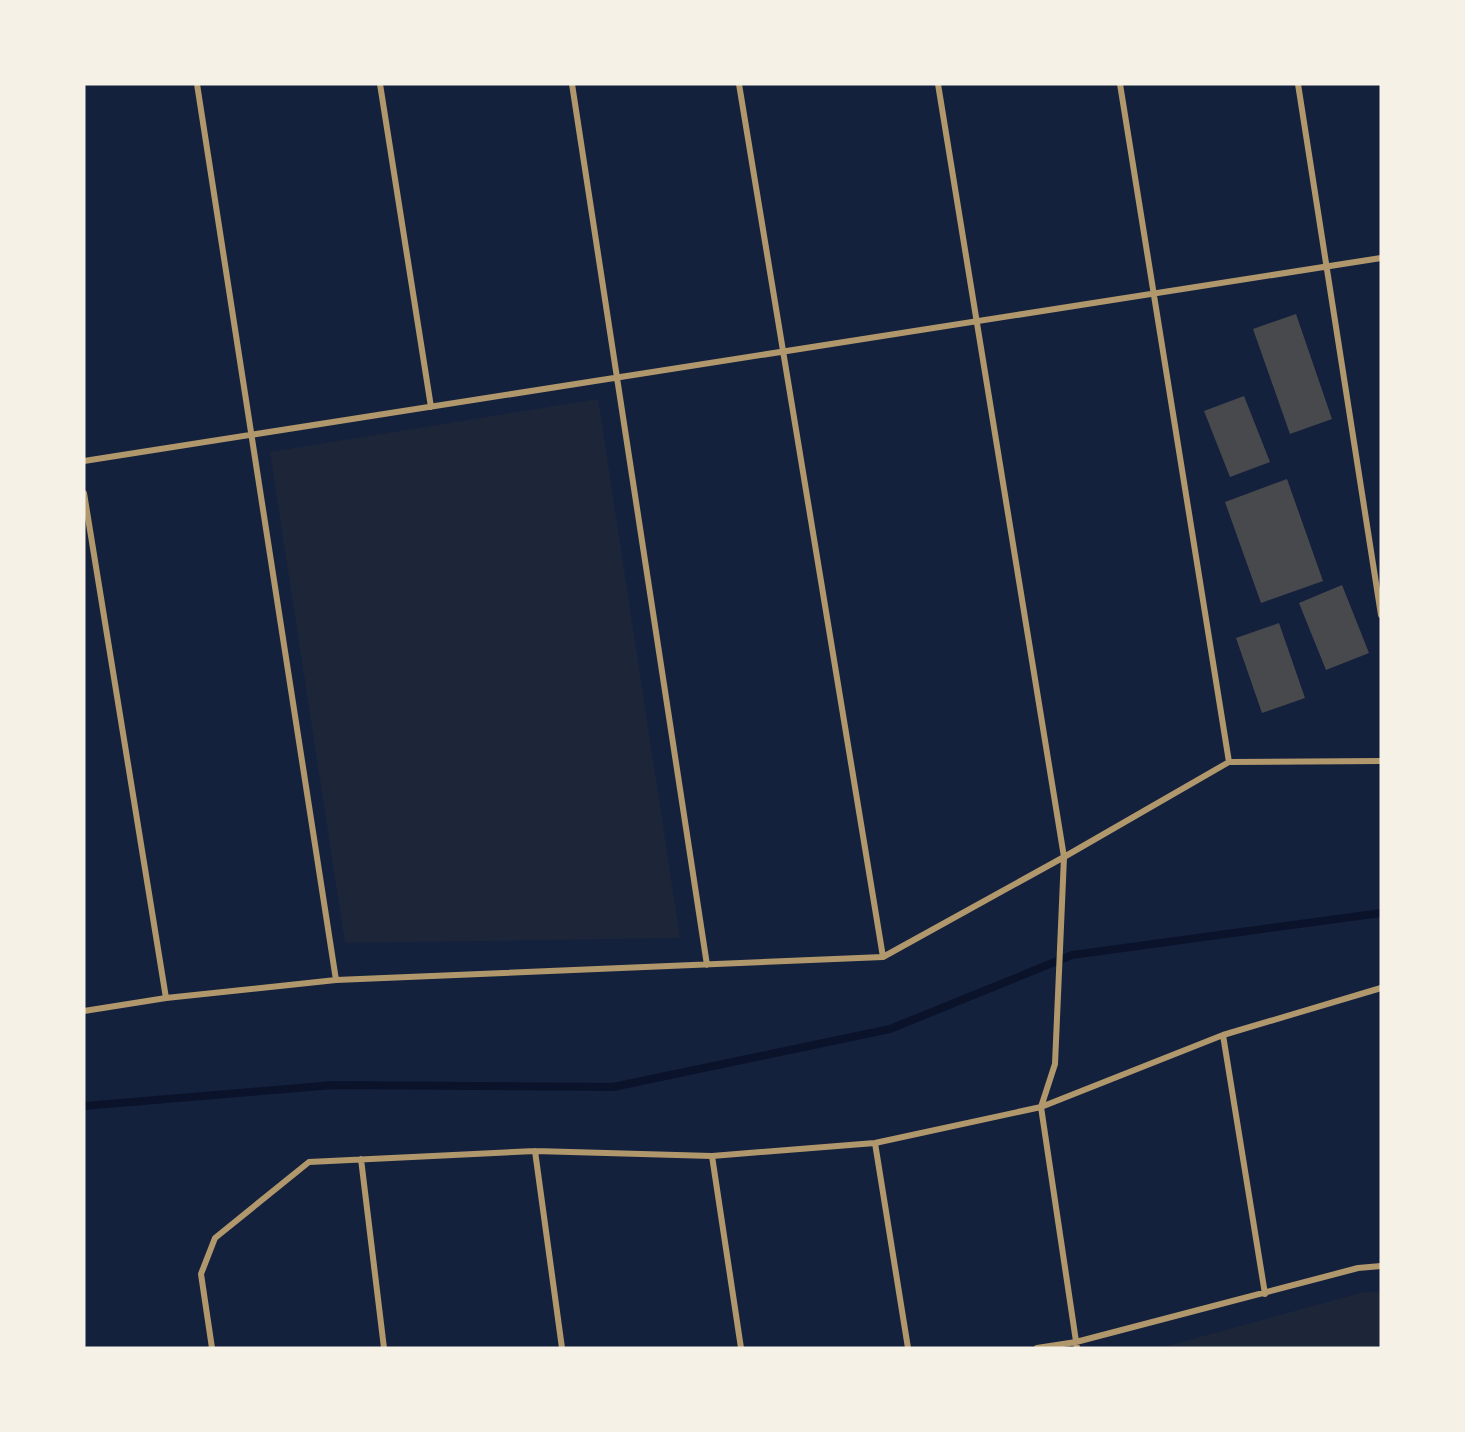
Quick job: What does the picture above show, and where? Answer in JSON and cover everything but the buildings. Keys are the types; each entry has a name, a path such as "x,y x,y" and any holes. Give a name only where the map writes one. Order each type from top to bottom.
{"street":[{"path":"197,84 336,980"},
{"path":"380,84 431,407"},
{"path":"572,84 707,965"},
{"path":"739,84 884,957"},
{"path":"938,84 1064,857 1055,1064 1041,1107 1077,1345"},
{"path":"1120,84 1229,762"},
{"path":"1298,84 1381,615"},
{"path":"84,461 1381,258"},
{"path":"84,493 166,998"},
{"path":"84,1011 166,998 336,980 884,957 1229,762 1381,761"},
{"path":"212,1348 201,1274 215,1238 309,1162 535,1151 712,1155 875,1143 1041,1107 1223,1035 1381,988"},
{"path":"1223,1035 1266,1293"},
{"path":"875,1143 908,1348"},
{"path":"535,1151 562,1348"},
{"path":"712,1155 741,1348"},
{"path":"361,1159 384,1348"},
{"path":"1037,1348 1077,1345 1358,1268 1381,1266"}],"shaded area":[{"path":"598,399 680,938 345,943 270,452"},
{"path":"1381,1291 1381,1348 1160,1348 1360,1293"}],"waterway":[{"path":"84,1106 333,1085 613,1087 890,1029 1072,955 1381,913"}]}
